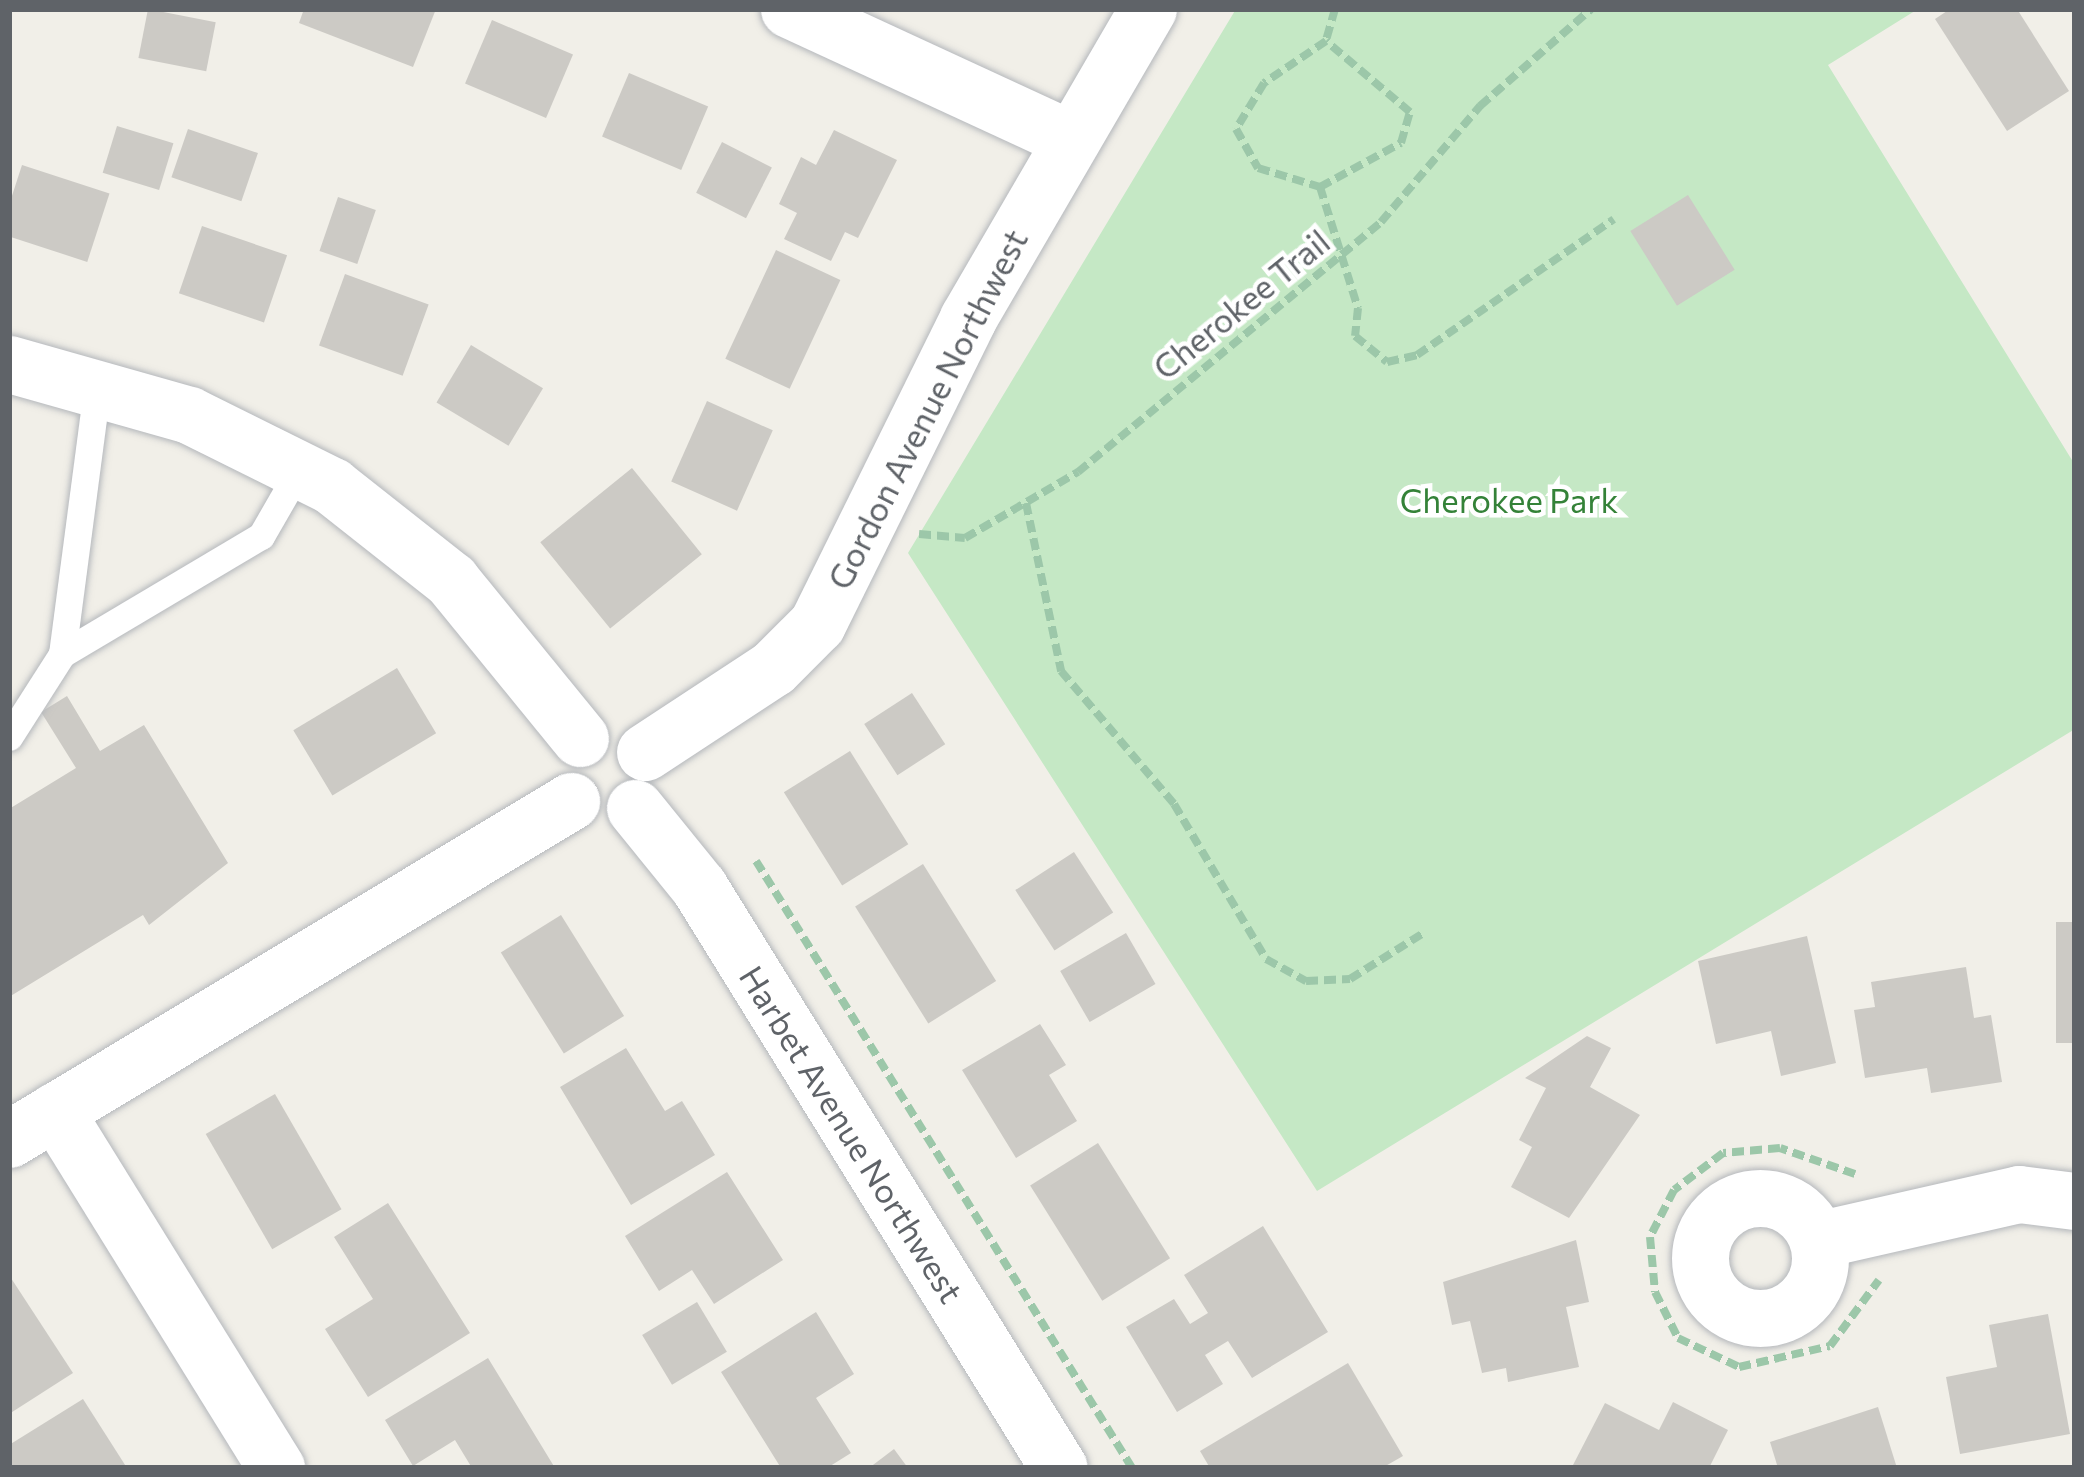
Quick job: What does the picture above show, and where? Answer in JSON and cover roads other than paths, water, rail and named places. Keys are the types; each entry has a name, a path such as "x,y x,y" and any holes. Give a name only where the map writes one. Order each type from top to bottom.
{"street":[{"path":"789,9 1068,138"},
{"name":"Gordon Avenue Northwest","path":"645,752 773,668 817,624 1068,138 1148,9"},
{"path":"9,364 189,415 299,470 452,580 580,738"},
{"path":"608,729 645,752 650,782 635,808 594,817 571,801 561,774 580,738 608,729"},
{"path":"276,1468 32,1125 571,801"},
{"name":"Harbet Avenue Northwest","path":"635,808 699,887 1058,1468"},
{"path":"1821,1239 2019,1194 2075,1201"}],"lane":[{"path":"9,737 62,654 97,388"},
{"path":"62,654 261,536 299,470"}],"park label":[{"name":"Cherokee Park","path":"1509,500"}]}
